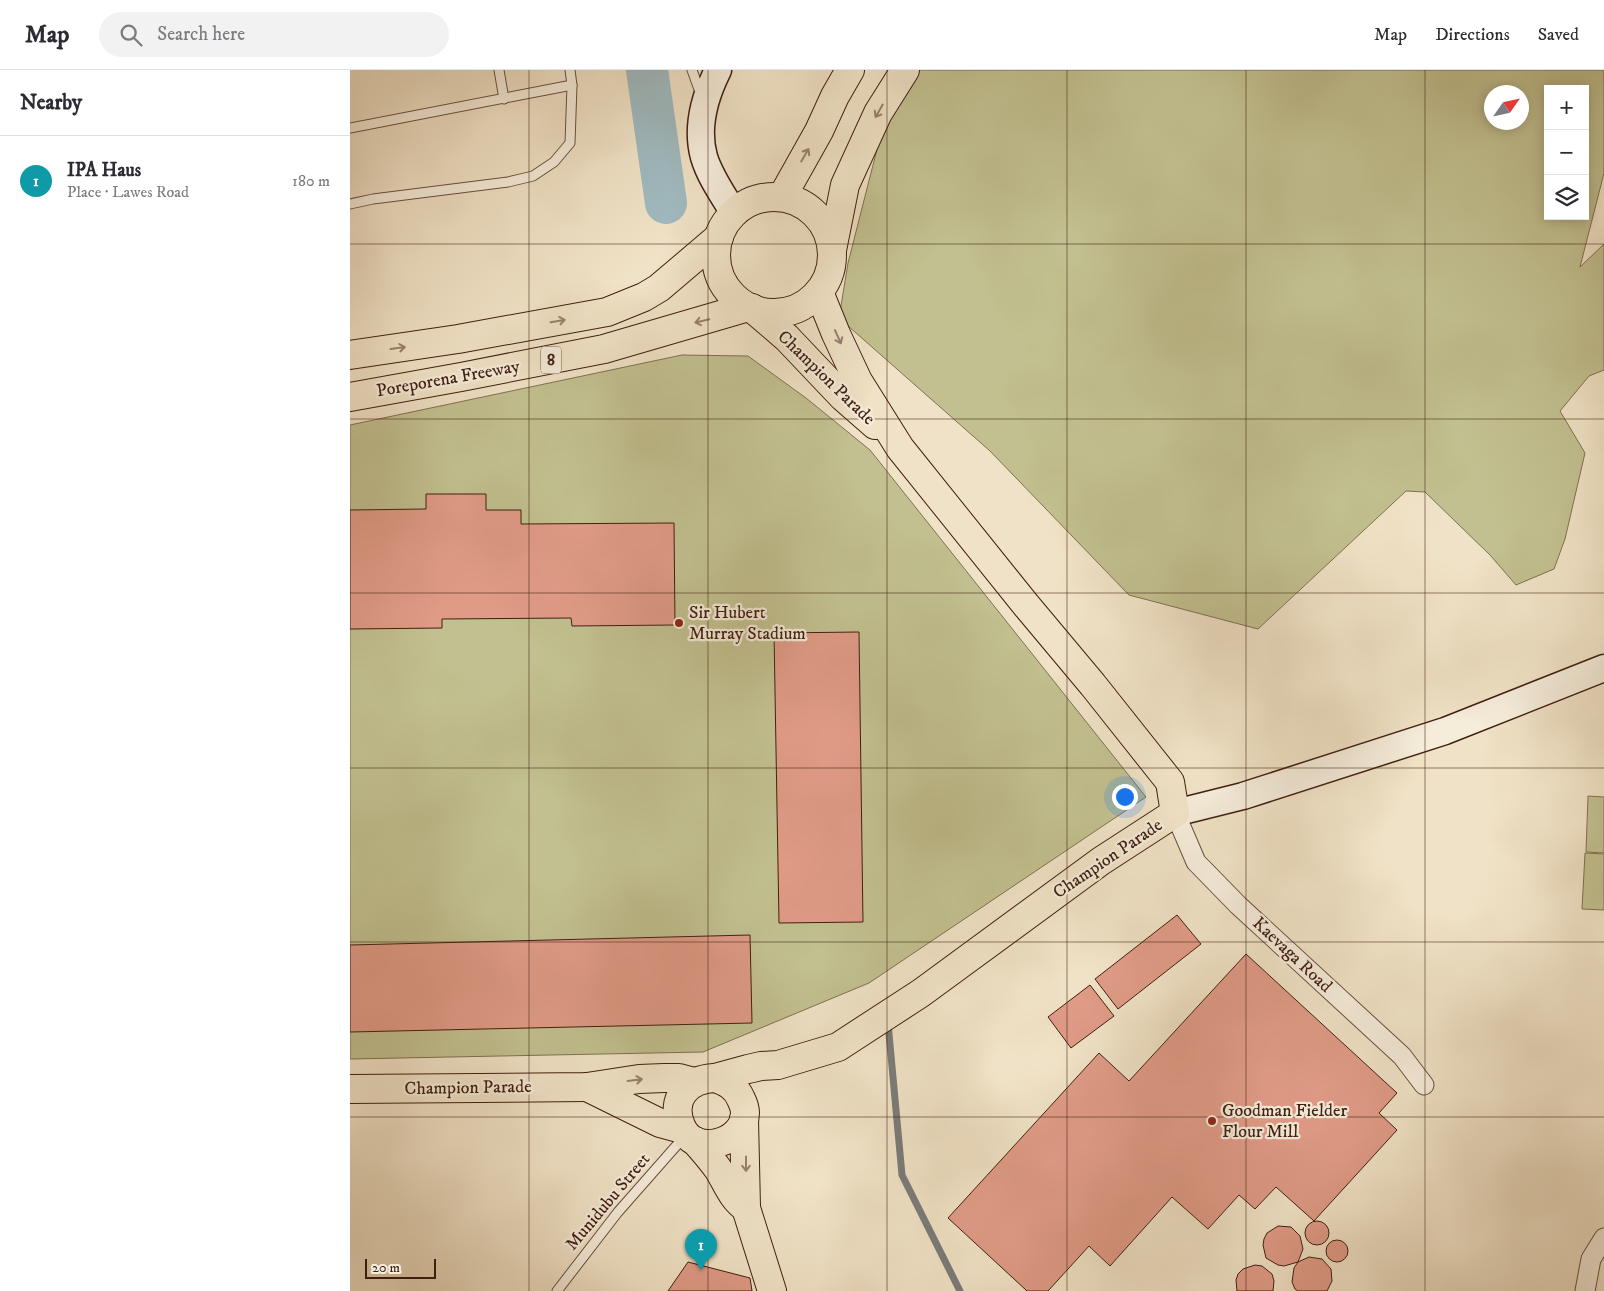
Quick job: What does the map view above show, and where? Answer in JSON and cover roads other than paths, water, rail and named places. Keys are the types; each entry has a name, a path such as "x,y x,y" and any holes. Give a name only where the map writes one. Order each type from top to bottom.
{"main road":[{"path":"782,197 850,70"},
{"name":"8","path":"832,251 830,238 816,215 800,204 782,197 768,197 744,205 734,213 722,228 716,254 718,270 724,285 735,297 750,308 766,313 781,313 795,309 808,302 819,292 827,279 831,265 832,251 846,185 878,113 905,70"},
{"name":"8","path":"350,355 458,339 607,312 644,297 659,288 719,237"},
{"name":"Champion Parade","path":"350,1090 587,1087 639,1079 679,1078 705,1080 748,1068 778,1065 838,1047 921,993 1101,861 1175,813 1170,782 900,448 858,382 819,292"},
{"name":"Poreporena Freeway","path":"350,396 461,377 604,349 750,308"},
{"name":"Champion Parade","path":"750,308 787,338 843,397 900,448"},
{"path":"688,1135 707,1145 719,1144 730,1138 739,1129 744,1113 778,1065"},
{"path":"746,1208 739,1203 719,1171 688,1135 677,1117 678,1103 684,1091 705,1080 725,1082 734,1088 740,1096 744,1113 746,1208 772,1291"},
{"name":"Champion Parade","path":"587,1087 688,1135"}],"street":[{"path":"718,70 704,105 701,144 710,172 734,213"},
{"path":"1175,813 1243,796 1444,731 1604,668"},
{"name":"Kaevaga Road","path":"1175,813 1196,862 1238,905 1402,1056 1424,1086"},
{"path":"1585,1291 1591,1259 1604,1238"}],"lane":[{"path":"499,70 504,99"},
{"path":"350,204 373,199 508,182 533,176 554,162 570,144 572,85 570,70"},
{"path":"692,70 704,105"},
{"path":"350,128 572,85"},
{"name":"Munidubu Street","path":"556,1291 618,1212 688,1135"}],"waterway":[{"path":"647,70 666,203"},
{"path":"888,1023 902,1175 960,1291"}],"place":[{"name":"Sir Hubert Murray Stadium","path":"679,623"},
{"name":"Goodman Fielder Flour Mill","path":"1212,1121"},
{"name":"IPA Haus","path":"701,1270"}]}
